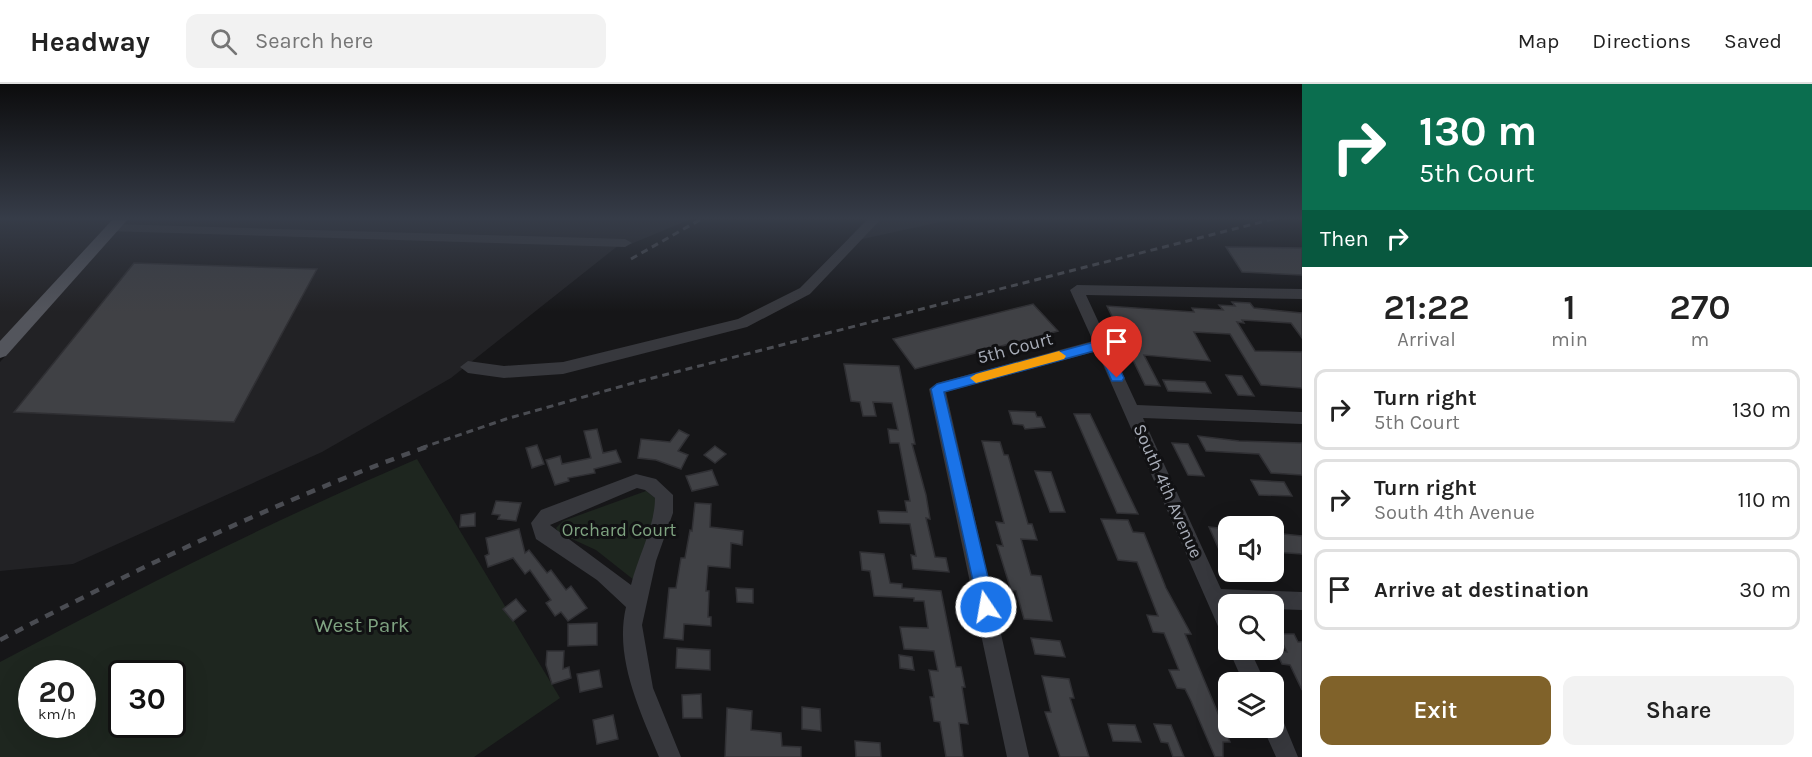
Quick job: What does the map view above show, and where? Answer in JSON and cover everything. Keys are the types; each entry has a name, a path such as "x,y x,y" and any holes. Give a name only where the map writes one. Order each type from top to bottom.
{"main road":[{"path":"0,352 93,249"}],"street":[{"path":"468,368 504,372 555,369 742,323 805,291 845,249"},
{"name":"South 4th Avenue","path":"1218,603 1077,290 1302,294"},
{"name":"5th Court","path":"1017,757 937,389 1102,344"},
{"path":"1132,411 1302,418"},
{"path":"636,604 622,587 598,567 543,533 540,523 547,516 636,481 650,484 664,495 664,513 646,561 632,625 642,688 670,757"},
{"path":"1216,598 1302,601"},
{"path":"1279,738 1287,757"}],"shaded area":[{"path":"0,249 88,249 0,347"},
{"path":"100,249 613,249 451,378 322,452 73,564 0,571 0,362"}],"green space":[{"name":"West Park","path":"417,459 560,698 474,757 0,757 0,662 206,556"},
{"name":"Orchard Court","path":"646,491 655,498 658,507 634,580 596,550 559,533 556,528 563,521"}],"building":[{"path":"1228,249 1302,249 1302,275 1242,272"},
{"path":"134,263 317,269 234,422 14,412"},
{"path":"1232,302 1250,303 1254,308 1302,313 1302,338 1291,323 1242,320 1244,323 1237,322 1255,351 1302,352 1302,388 1261,385 1230,334 1194,332 1210,361 1144,355 1160,386 1145,385 1107,306 1194,312 1192,308 1223,310 1219,305 1235,306"},
{"path":"1033,304 1058,331 915,369 893,339"},
{"path":"844,364 899,366 915,444 912,444 926,495 930,519 926,518 935,557 946,558 949,572 913,569 911,555 916,556 910,524 880,523 878,511 907,512 905,501 910,501 899,443 890,443 888,429 898,430 892,403 873,402 876,416 863,416 860,402 851,401"},
{"path":"1226,375 1242,376 1254,396 1238,395"},
{"path":"1163,380 1205,382 1211,393 1168,391"},
{"path":"1009,411 1035,412 1037,417 1041,417 1045,427 1025,429 1023,425 1013,424"},
{"path":"1074,414 1090,414 1138,514 1117,513"},
{"path":"597,429 603,453 616,450 621,462 594,469 595,473 568,478 569,481 555,485 546,460 560,456 562,464 591,458 584,431"},
{"path":"679,430 689,435 678,451 688,455 681,469 656,460 638,458 641,439 670,442"},
{"path":"1198,436 1239,441 1302,443 1302,475 1271,473 1259,454 1206,451"},
{"path":"982,441 1000,442 1004,455 1008,455 1028,524 1032,524 1037,540 1021,539 1031,575 1041,576 1052,621 1024,619 1016,591 1011,590 997,545 1003,546 996,522 1004,523"},
{"path":"1172,443 1188,444 1204,476 1188,475"},
{"path":"537,445 544,464 532,468 526,448"},
{"path":"715,446 726,454 715,463 704,455"},
{"path":"712,470 718,485 692,491 686,476"},
{"path":"1035,471 1051,472 1065,512 1050,512"},
{"path":"1251,480 1284,482 1292,496 1259,495"},
{"path":"496,501 521,503 516,521 498,519 500,515 492,514"},
{"path":"695,503 711,504 710,527 743,531 742,545 731,543 730,568 708,566 706,591 709,591 708,617 711,617 711,626 684,624 683,640 664,638 669,588 676,588 681,558 685,558 690,530 692,531"},
{"path":"475,513 475,526 460,527 461,515"},
{"path":"1101,519 1128,520 1133,532 1144,533 1166,588 1191,634 1185,634 1218,713 1218,738 1228,738 1230,742 1223,742 1223,757 1215,757 1185,689 1177,688 1169,670 1179,670 1164,633 1153,632 1147,615 1158,616 1137,562 1118,560"},
{"path":"1209,527 1218,528 1218,547"},
{"path":"519,529 525,553 529,550 547,573 551,570 566,590 571,586 587,608 568,621 561,612 555,616 546,603 551,600 530,570 525,574 513,558 488,567 485,556 489,554 486,538"},
{"path":"1284,534 1302,536 1302,554 1284,553"},
{"path":"860,552 884,554 890,583 902,584 902,588 941,591 956,667 961,667 965,687 962,687 968,724 959,723 963,757 946,757 940,722 934,721 930,697 934,697 929,670 938,671 934,651 904,649 900,627 928,628 924,601 914,601 914,598 874,596 870,571 862,570"},
{"path":"736,588 753,589 753,603 737,602"},
{"path":"516,599 526,611 513,621 503,609"},
{"path":"597,623 597,645 568,646 568,624"},
{"path":"1284,634 1294,634 1298,642 1302,642 1302,690 1290,665 1282,664 1280,660 1284,660 1284,652 1287,652 1284,646"},
{"path":"1031,638 1060,641 1065,657 1035,654"},
{"path":"677,648 710,650 710,670 676,668"},
{"path":"547,651 564,651 563,669 569,667 571,678 552,684 546,665"},
{"path":"899,655 912,657 914,670 900,668"},
{"path":"599,670 602,687 580,692 577,674"},
{"path":"1042,676 1069,679 1074,698 1070,698 1089,757 1060,757 1045,712 1051,712"},
{"path":"701,694 702,718 683,718 682,695"},
{"path":"802,707 820,709 821,731 802,729"},
{"path":"727,708 752,711 751,730 781,733 782,746 801,747 801,757 725,757"},
{"path":"613,715 618,739 597,744 593,720"},
{"path":"1108,724 1135,725 1141,742 1113,741"},
{"path":"1154,724 1171,725 1184,757 1173,757 1168,743 1161,742"},
{"path":"855,741 880,743 881,757 856,757"}],"railway":[{"path":"631,259 648,249"},
{"path":"421,448 506,419 633,383 1154,249"},
{"path":"0,640 210,536 317,489 426,447"}],"slow traffic":[{"path":"976,378 1059,356"}],"route":[{"path":"986,607 937,389 1102,344 1117,378"}]}
